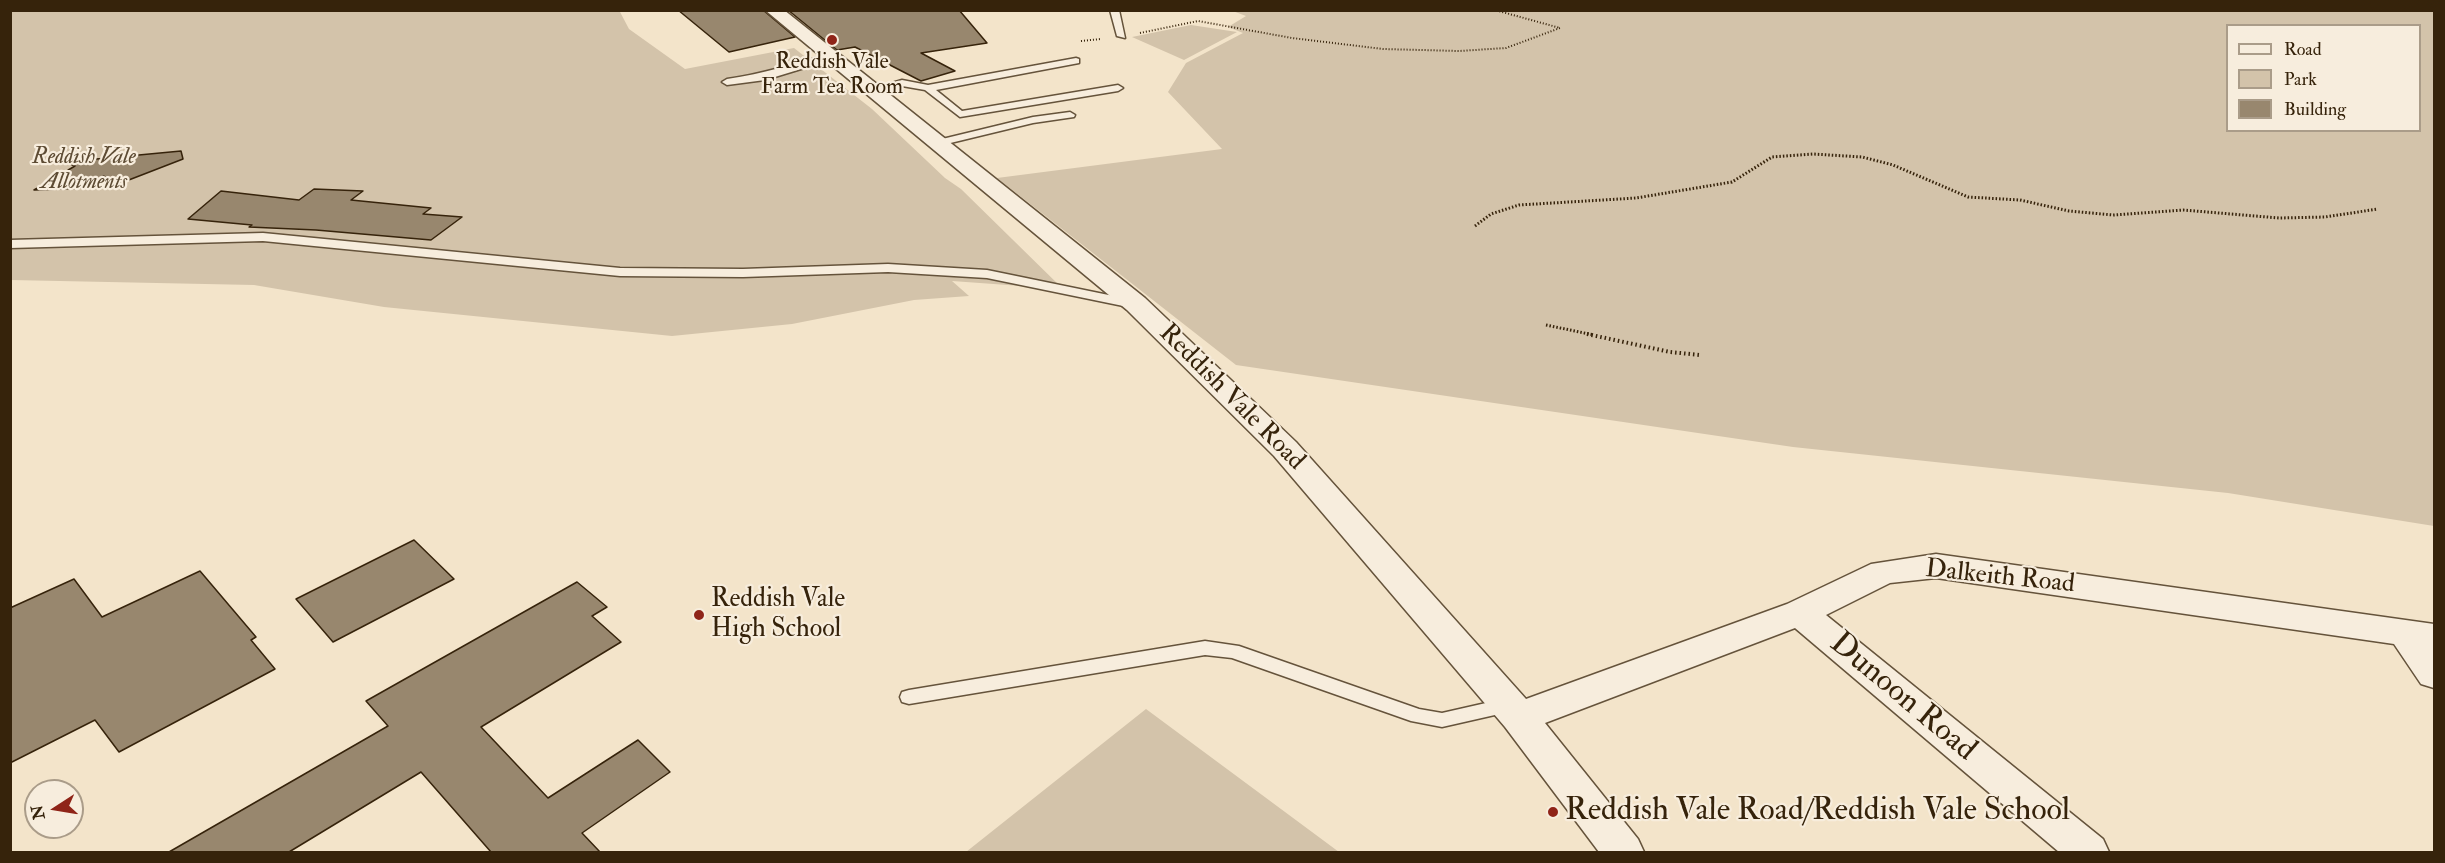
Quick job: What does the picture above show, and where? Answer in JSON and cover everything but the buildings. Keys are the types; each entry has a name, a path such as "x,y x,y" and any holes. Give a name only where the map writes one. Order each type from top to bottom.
{"street":[{"name":"Reddish Vale Road","path":"773,10 1136,304 1285,450 1514,711 1623,852"},
{"name":"Dalkeith Road","path":"1514,711 1800,613 1883,572 1936,566 2420,635"},
{"name":"Dunoon Road","path":"1800,613 2088,852"},
{"path":"2420,635 2434,674"}],"lane":[{"path":"1114,10 1122,36"},
{"path":"727,82 765,77 795,66 831,57"},
{"path":"873,90 902,83 928,88 1076,62"},
{"path":"928,88 960,114 1118,88"},
{"path":"938,142 1033,120 1070,115"},
{"path":"10,244 263,237 620,272 743,273 888,268 987,274 1136,304"},
{"path":"909,697 1205,648 1233,651 1418,716 1442,720 1514,711"}],"path":[{"path":"1080,41 1122,36 1198,21 1292,38 1383,49 1459,51 1506,48 1560,28 1495,10"},
{"path":"1475,226 1491,214 1519,205 1636,198 1732,182 1772,157 1814,154 1862,157 1893,165 1968,197 2020,200 2069,211 2113,215 2183,210 2279,218 2325,217 2379,209"},
{"path":"1546,325 1670,352 1700,355"}],"green space":[{"name":"Reddish Vale Allotments","path":"619,10 629,29 685,69 794,48 872,109 945,178 961,189 1063,289 952,281 969,296 914,300 792,324 672,336 384,307 254,285 11,280 11,11"},
{"path":"1230,10 2434,11 2434,526 2228,493 1793,447 1236,365 997,178 1222,149 1168,92 1186,63 1243,33 1228,27 1246,16"},
{"path":"1191,25 1237,32 1184,60 1132,37"},
{"path":"1146,709 1339,852 966,852"}],"place":[{"name":"Reddish Vale Farm Tea Room","path":"832,40"},
{"name":"Reddish Vale High School","path":"699,615"},
{"name":"Reddish Vale Road/Reddish Vale School","path":"1553,812"}]}
